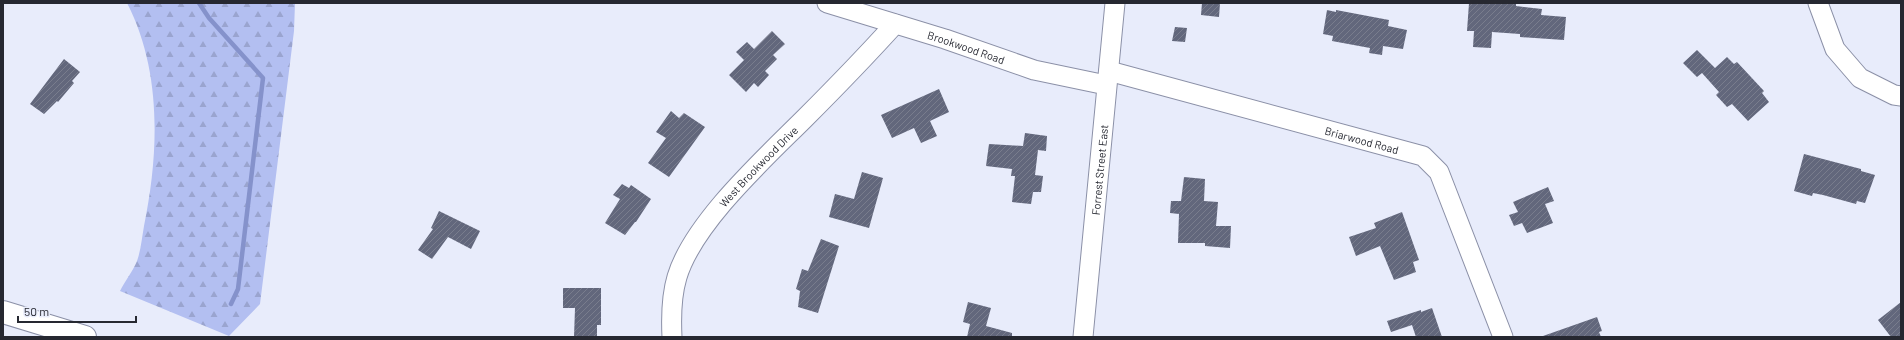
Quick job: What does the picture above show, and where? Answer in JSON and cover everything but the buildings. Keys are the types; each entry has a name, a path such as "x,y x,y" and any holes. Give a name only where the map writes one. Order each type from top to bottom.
{"highway":[{"path":"3,312 85,337"}],"street":[{"name":"Brookwood Road","path":"827,3 945,39 1034,70 1107,78"},
{"name":"Forrest Street East","path":"1083,337 1114,3"},
{"path":"1818,3 1820,13 1835,49 1860,78 1894,95 1901,96"},
{"name":"West Brookwood Drive","path":"672,337 670,314 677,277 694,242 718,210 757,166 850,73 895,24"},
{"name":"Briarwood Road","path":"1107,78 1423,156 1439,172 1503,337"}],"green space":[{"path":"127,3 295,3 294,31 260,304 229,336 120,291 135,265 140,252 153,170 154,141 152,84 147,56"}],"waterway":[{"path":"199,3 209,18 263,78 238,289 231,304"}]}
